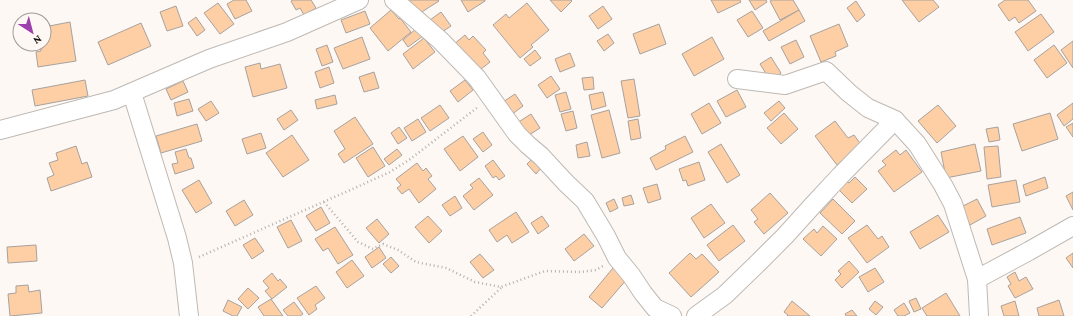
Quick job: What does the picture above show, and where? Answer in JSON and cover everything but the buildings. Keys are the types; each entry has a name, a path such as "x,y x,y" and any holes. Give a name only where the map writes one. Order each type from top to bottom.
{"street":[{"path":"0,130 114,100 197,64 287,32 359,0"},
{"path":"394,0 440,40 477,78 517,134 585,201 617,258 655,308 672,316"},
{"path":"737,79 785,85 826,71 849,93 868,108 895,120 917,144 943,185 953,204 977,279 980,316"},
{"path":"132,93 177,238 183,263 189,316"},
{"path":"696,316 725,295 760,261 895,120"},
{"path":"977,279 1073,226"}],"path":[{"path":"183,263 390,172 409,160 491,97"},
{"path":"324,202 358,242 373,249 384,244 398,250 416,262 446,268 475,282 501,287"},
{"path":"471,316 501,287 546,272 580,272 596,270 617,258"}]}
